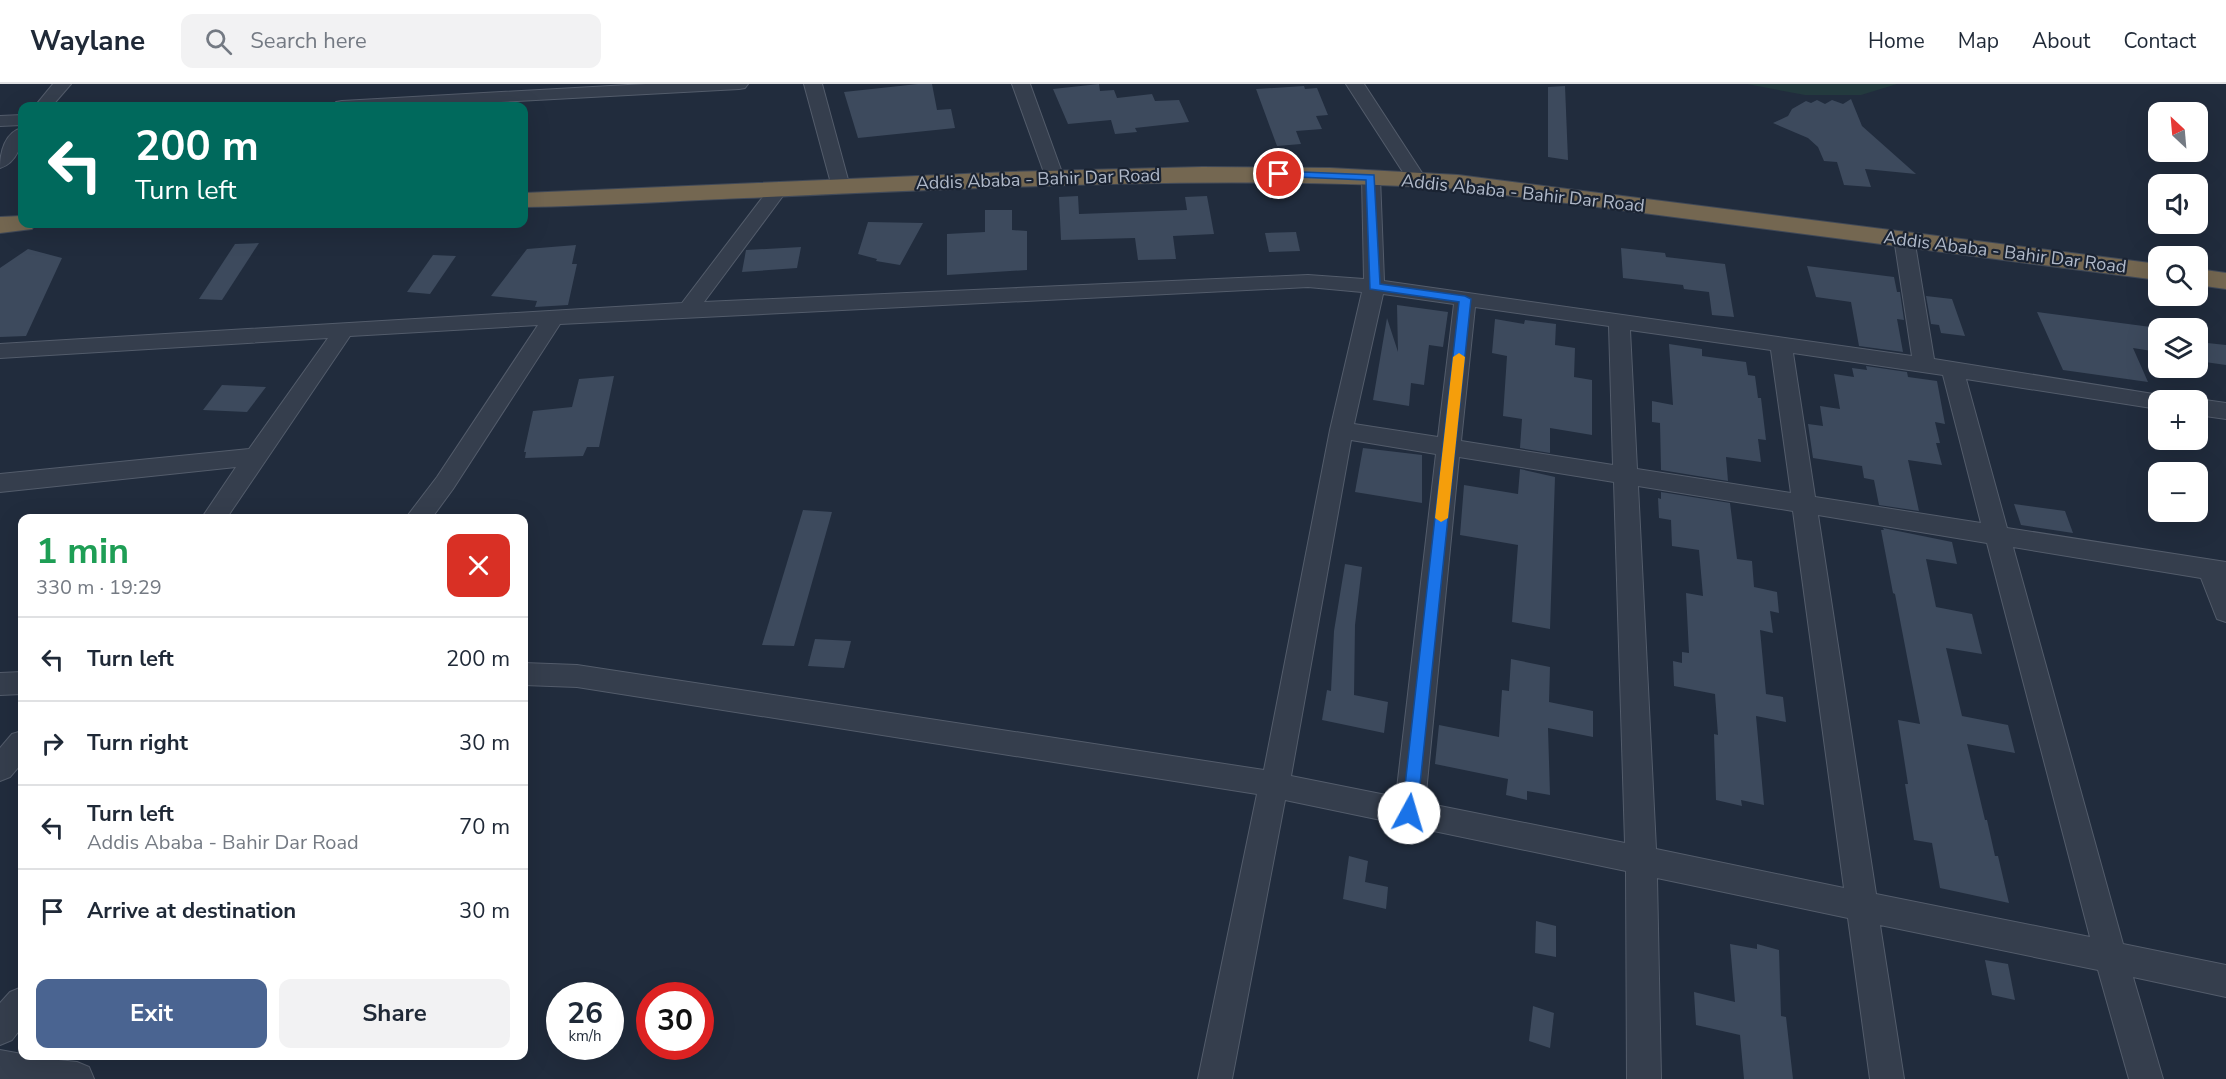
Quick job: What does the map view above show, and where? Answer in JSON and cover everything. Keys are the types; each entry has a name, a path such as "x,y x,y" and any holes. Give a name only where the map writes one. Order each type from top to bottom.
{"highway":[{"name":"Addis Ababa - Bahir Dar Road","path":"528,200 1055,178 1256,173 1417,179 1458,182 2148,271"},
{"path":"0,225 18,224"},
{"path":"2208,278 2226,280"}],"street":[{"path":"46,102 62,84"},
{"path":"397,102 399,84"},
{"path":"415,102 526,90 739,84"},
{"path":"813,84 841,187"},
{"path":"1021,84 1055,178"},
{"path":"1355,84 1417,179"},
{"path":"0,121 18,120"},
{"path":"0,162 18,138"},
{"path":"1371,177 1374,286 1341,430 1275,785 2226,981"},
{"path":"688,309 778,189"},
{"path":"1904,238 1924,364"},
{"path":"0,351 688,309 1308,281 1374,286 1924,364 2148,398"},
{"path":"1409,813 1465,299"},
{"path":"421,514 445,483 554,317"},
{"path":"1619,321 1641,860 1644,1079"},
{"path":"217,514 344,330"},
{"path":"1781,344 1887,1079"},
{"path":"1952,369 2111,958 2146,1079"},
{"path":"2208,408 2226,411"},
{"path":"1341,430 2218,571 2226,612"},
{"path":"0,483 257,458"},
{"path":"528,674 577,676 1274,784 1215,1079"},
{"path":"0,684 18,683"},
{"path":"0,768 18,748"},
{"path":"0,1028 18,1008"},
{"path":"0,1066 77,1079"}],"green space":[{"path":"1747,84 1897,84 1861,95 1805,95"}],"building":[{"path":"932,84 937,110 951,109 955,128 858,138 844,92"},
{"path":"1099,84 1100,91 1114,90 1117,98 1152,94 1155,101 1179,100 1189,122 1135,128 1137,132 1115,134 1111,120 1068,124 1053,89"},
{"path":"1304,86 1305,89 1317,88 1328,115 1316,116 1322,129 1296,131 1301,144 1277,146 1256,89"},
{"path":"1565,86 1568,160 1548,157 1548,87"},
{"path":"1851,99 1862,126 1916,174 1865,169 1871,187 1844,185 1837,162 1824,161 1818,147 1808,138 1773,123 1788,116 1792,109 1806,101 1811,103 1817,100 1825,104 1832,100 1843,104"},
{"path":"1078,196 1079,214 1187,210 1185,197 1207,196 1214,234 1173,236 1176,259 1138,260 1135,238 1061,240 1059,197"},
{"path":"985,210 1012,210 1012,230 1027,231 1027,270 947,275 947,234 985,232"},
{"path":"868,222 923,223 900,265 876,261 877,259 858,254"},
{"path":"1296,232 1300,251 1269,252 1265,233"},
{"path":"259,243 222,300 199,299 235,244"},
{"path":"576,245 572,264 577,264 568,305 535,307 537,301 491,296 527,249"},
{"path":"801,247 797,268 742,272 746,250"},
{"path":"1621,248 1665,253 1666,257 1725,264 1734,317 1712,315 1709,292 1684,289 1683,285 1623,278"},
{"path":"28,249 62,258 26,336 0,337 0,268"},
{"path":"433,255 456,256 430,294 407,292"},
{"path":"1807,266 1894,277 1897,292 1900,292 1904,320 1897,319 1903,352 1859,346 1851,302 1816,297"},
{"path":"1926,296 1952,299 1965,336 1941,333 1939,325 1931,324"},
{"path":"1397,305 1448,312 1443,347 1429,345 1424,385 1411,383 1409,406 1373,400 1387,318 1398,352"},
{"path":"2037,312 2148,327 2148,350 2133,348 2148,382 2063,370"},
{"path":"1495,319 1524,324 1525,320 1556,324 1555,345 1575,348 1574,377 1592,380 1592,435 1550,428 1550,453 1520,448 1522,419 1503,416 1507,356 1492,353"},
{"path":"2208,343 2226,345 2226,365 2208,362"},
{"path":"1669,344 1702,349 1702,356 1746,362 1748,375 1755,376 1758,398 1761,398 1766,440 1758,439 1761,462 1726,457 1728,481 1661,470 1660,423 1652,422 1652,401 1673,405"},
{"path":"1866,366 1907,372 1908,377 1937,381 1945,424 1935,422 1940,443 1936,443 1942,465 1908,460 1919,511 1879,505 1874,480 1864,478 1862,466 1813,458 1808,424 1823,426 1820,406 1840,409 1834,374 1854,377 1852,368 1867,370"},
{"path":"614,376 599,447 587,447 583,456 525,458 526,452 524,452 533,411 572,407 579,379"},
{"path":"222,385 266,387 247,412 203,410"},
{"path":"1363,448 1422,455 1422,503 1355,492"},
{"path":"1520,469 1555,477 1550,629 1512,622 1518,545 1460,535 1464,485 1518,494"},
{"path":"1661,492 1730,503 1737,559 1752,561 1754,587 1777,592 1779,613 1770,611 1773,633 1760,630 1766,694 1783,697 1786,722 1756,716 1764,805 1741,800 1742,806 1716,800 1714,734 1718,735 1715,694 1674,686 1673,661 1682,663 1682,652 1689,653 1686,593 1703,596 1699,550 1672,546 1671,520 1659,518 1658,498 1661,499"},
{"path":"2014,504 2065,511 2073,533 2021,525"},
{"path":"803,510 832,512 794,646 762,645"},
{"path":"1883,528 1952,542 1957,564 1926,559 1936,607 1972,614 1982,654 1946,648 1962,716 2008,725 2015,753 1967,744 1985,820 1987,820 1995,856 1998,856 2009,903 1940,888 1932,843 1914,840 1898,720 1920,724 1881,530 1884,530"},
{"path":"1345,564 1362,567 1355,625 1354,695 1388,702 1384,733 1322,720 1327,690 1331,691 1334,631"},
{"path":"815,639 851,641 844,668 808,666"},
{"path":"1511,659 1550,667 1549,702 1593,711 1593,737 1548,728 1550,795 1527,791 1527,800 1506,795 1508,779 1435,764 1439,725 1499,737 1502,690 1509,691"},
{"path":"1349,856 1368,861 1365,882 1388,887 1386,909 1343,899"},
{"path":"1536,921 1556,926 1556,957 1535,953"},
{"path":"1730,944 1757,949 1757,944 1779,950 1781,1016 1786,1017 1793,1079 1744,1079 1740,1035 1696,1025 1694,992 1735,1002"},
{"path":"1985,960 2008,964 2015,1000 1992,995"},
{"path":"1533,1006 1554,1013 1550,1048 1529,1041"}],"slow traffic":[{"path":"1441,518 1459,357"}],"route":[{"path":"1279,174 1371,177 1374,286 1465,299 1409,813"}]}
